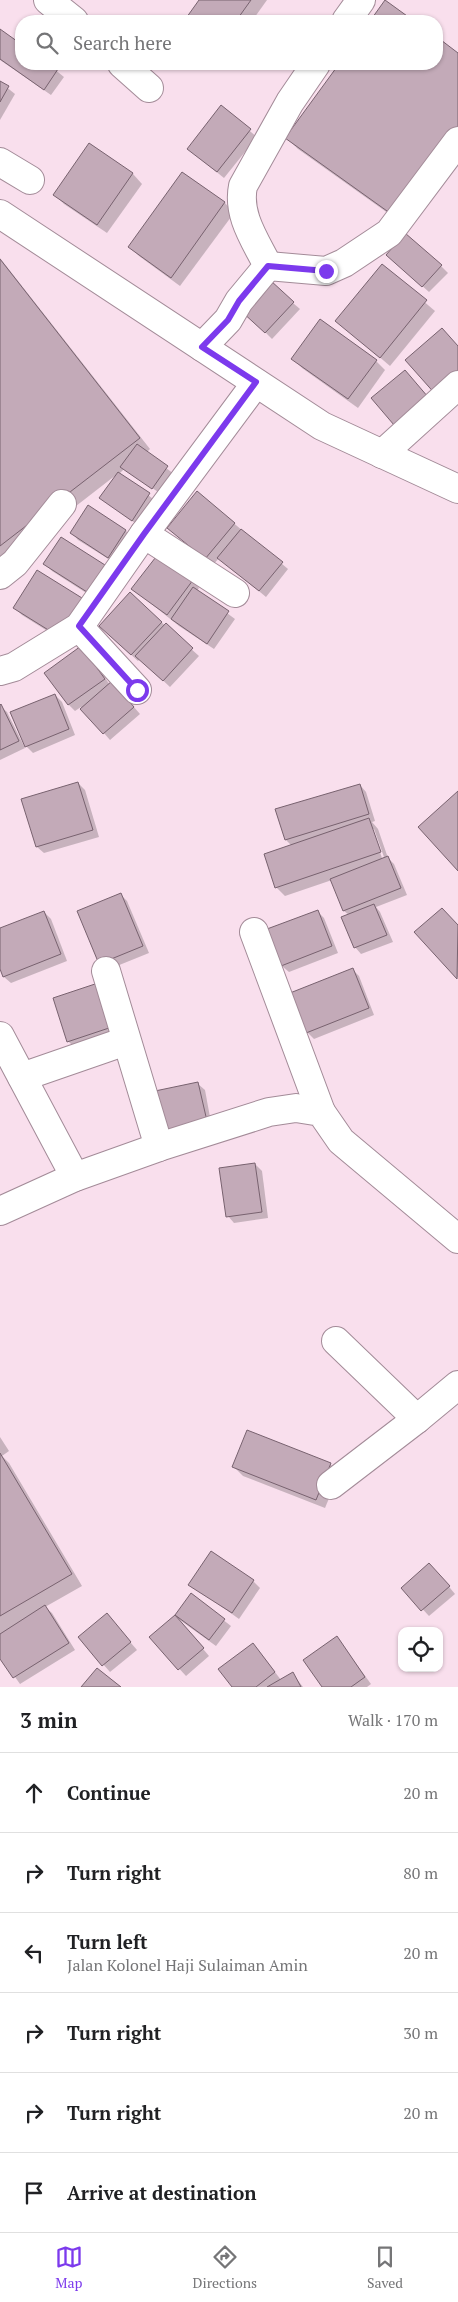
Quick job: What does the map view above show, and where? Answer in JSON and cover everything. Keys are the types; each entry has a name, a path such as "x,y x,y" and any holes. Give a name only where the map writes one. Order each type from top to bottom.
{"street":[{"path":"48,0 67,15"},
{"path":"350,15 361,0"},
{"path":"129,70 149,88"},
{"path":"268,266 242,214 240,198 243,186 290,102 312,70"},
{"path":"268,266 326,271 344,263 389,233 458,141"},
{"path":"0,162 30,180"},
{"path":"0,214 322,426 458,489"},
{"path":"202,347 228,320 239,301 268,266"},
{"path":"0,671 14,667 79,626 256,382"},
{"path":"382,454 458,385"},
{"path":"0,575 15,563 62,504"},
{"path":"144,534 235,593"},
{"path":"79,626 137,690"},
{"path":"254,932 321,1112 342,1141 458,1239"},
{"path":"106,971 159,1147"},
{"path":"0,1036 75,1177"},
{"path":"22,1076 126,1041"},
{"path":"0,1211 75,1177 159,1147 269,1112 296,1108 321,1112"},
{"path":"336,1340 417,1420"},
{"path":"331,1485 417,1420 458,1385"}],"building":[{"path":"199,0 251,0 240,15 188,15"},
{"path":"385,0 406,15 374,15"},
{"path":"0,29 15,40 15,70 0,59"},
{"path":"443,42 458,53 458,127 394,216 285,138 335,70 443,70"},
{"path":"16,70 57,70 44,90"},
{"path":"0,81 9,86 0,102"},
{"path":"221,105 251,129 217,172 187,149"},
{"path":"89,143 133,173 97,225 53,195"},
{"path":"182,172 225,202 171,278 128,247"},
{"path":"405,233 442,265 422,287 386,255"},
{"path":"0,259 140,438 0,546"},
{"path":"382,264 427,300 380,358 335,321"},
{"path":"270,280 294,302 265,333 241,311"},
{"path":"320,319 377,360 348,399 291,359"},
{"path":"442,328 458,346 458,378 437,396 405,360"},
{"path":"405,370 434,404 400,432 371,398"},
{"path":"137,444 168,466 152,489 120,467"},
{"path":"118,472 150,493 132,521 99,498"},
{"path":"197,491 235,523 205,559 167,528"},
{"path":"88,505 126,530 108,558 70,533"},
{"path":"241,529 283,562 259,591 217,558"},
{"path":"61,537 105,565 87,592 43,564"},
{"path":"159,553 193,580 167,615 131,589"},
{"path":"37,570 82,598 58,636 13,608"},
{"path":"193,587 229,611 207,644 171,619"},
{"path":"130,592 162,622 131,655 99,626"},
{"path":"166,623 193,648 163,681 135,656"},
{"path":"81,646 105,679 68,705 44,673"},
{"path":"112,681 134,707 103,734 80,709"},
{"path":"55,694 69,729 25,747 10,712"},
{"path":"0,705 19,741 0,750"},
{"path":"78,782 93,830 36,847 21,799"},
{"path":"360,784 369,814 285,840 275,809"},
{"path":"458,791 458,871 418,827"},
{"path":"369,818 381,852 275,888 264,854"},
{"path":"388,856 401,888 343,911 330,879"},
{"path":"121,893 143,946 99,964 77,911"},
{"path":"374,904 387,935 354,948 341,917"},
{"path":"442,908 458,925 457,979 414,932"},
{"path":"318,910 332,946 281,966 267,929"},
{"path":"44,911 61,954 3,977 0,969 0,928"},
{"path":"353,968 369,1008 306,1033 290,993"},
{"path":"101,982 115,1026 67,1042 53,998"},
{"path":"198,1082 207,1121 163,1131 155,1091"},
{"path":"255,1163 262,1212 226,1217 219,1168"},
{"path":"247,1430 331,1463 316,1500 232,1467"},
{"path":"0,1453 72,1574 0,1616"},
{"path":"211,1551 254,1580 232,1613 188,1585"},
{"path":"429,1563 450,1586 421,1611 401,1588"},
{"path":"191,1593 225,1619 209,1640 175,1615"},
{"path":"45,1605 69,1643 13,1678 0,1659 0,1634"},
{"path":"107,1613 131,1642 102,1666 78,1637"},
{"path":"175,1615 204,1648 178,1670 149,1637"},
{"path":"337,1636 365,1677 351,1687 322,1687 303,1660"},
{"path":"253,1643 275,1672 256,1687 232,1687 218,1669"},
{"path":"97,1668 121,1687 81,1687"},
{"path":"293,1672 301,1687 267,1687"}],"route":[{"path":"137,690 79,626 256,382 202,347 228,320 239,301 268,266 326,271"}]}
